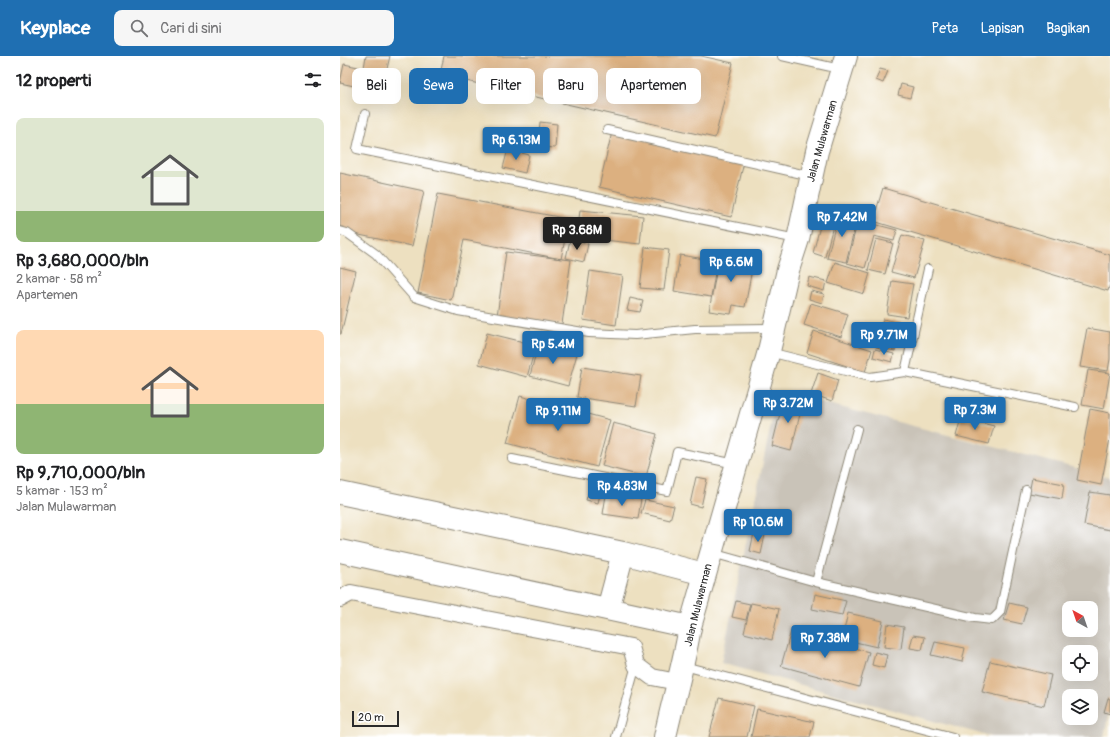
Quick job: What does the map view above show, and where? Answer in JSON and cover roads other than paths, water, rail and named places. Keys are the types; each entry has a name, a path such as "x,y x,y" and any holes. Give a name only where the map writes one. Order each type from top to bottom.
{"main road":[{"name":"Jalan Mulawarman","path":"665,737 690,627 704,574 769,351 788,270 798,239 817,151 845,63"},
{"path":"340,493 624,553 704,574"},
{"path":"340,551 690,627"},
{"path":"608,608 624,553"}],"street":[{"path":"340,599 351,593 631,647 636,665 652,677 680,674"}],"lane":[{"path":"782,56 845,63"},
{"path":"365,114 357,148 798,239"},
{"path":"606,130 811,176"},
{"path":"340,231 347,232 376,254 414,297 458,311 589,332 635,334 695,329 775,328"},
{"path":"905,372 928,269"},
{"path":"769,351 870,377 905,372 1075,407"},
{"path":"816,582 857,429"},
{"path":"512,459 667,491 677,452 736,464"},
{"path":"711,553 816,582 975,618 992,620 1000,612 1026,490"},
{"path":"616,737 636,665"},
{"path":"680,674 953,737"}]}
